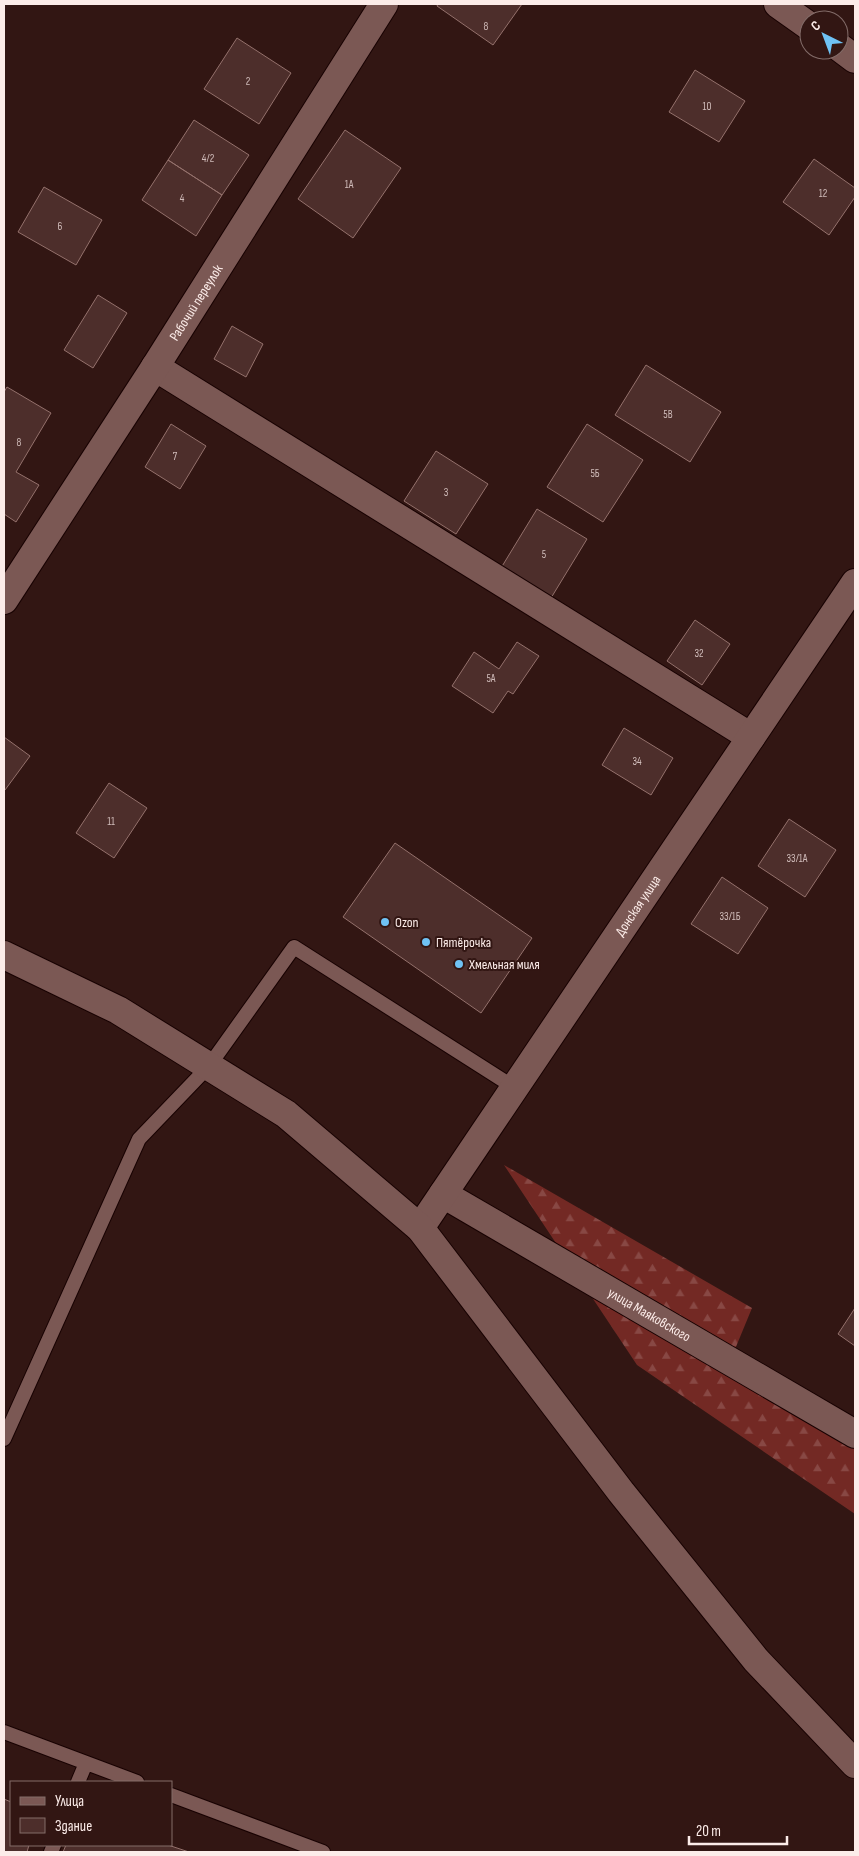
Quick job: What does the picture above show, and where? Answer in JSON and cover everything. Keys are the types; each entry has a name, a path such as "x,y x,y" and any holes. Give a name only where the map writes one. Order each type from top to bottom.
{"street":[{"name":"Рабочий переулок","path":"4,600 155,367 384,4"},
{"path":"778,4 799,19"},
{"path":"155,367 750,737"},
{"name":"Донская улица","path":"420,1228 855,583"},
{"path":"4,955 118,1010 286,1114 420,1228 622,1492 756,1660 855,1764"},
{"name":"улица Маяковского","path":"443,1194 855,1434"}],"lane":[{"path":"4,1439 140,1139 209,1066 294,947 515,1088"},
{"path":"4,1732 134,1781"},
{"path":"78,1781 86,1763"},
{"path":"172,1795 323,1852"}],"green space":[{"path":"504,1165 752,1308 726,1371 855,1446 855,1514 637,1365"}],"building":[{"path":"438,4 522,4 493,45 437,6"},
{"path":"237,38 291,73 259,124 204,89"},
{"path":"695,70 745,101 719,142 669,112"},
{"path":"194,120 249,155 222,195 168,160"},
{"path":"345,130 401,168 353,238 298,199"},
{"path":"814,159 855,188 855,197 829,235 783,202"},
{"path":"168,160 222,195 196,236 142,200"},
{"path":"44,187 102,220 76,265 18,232"},
{"path":"98,295 127,313 93,368 64,350"},
{"path":"232,326 263,344 246,377 214,359"},
{"path":"646,365 721,412 690,462 615,415"},
{"path":"7,387 51,413 16,472 39,485 16,522 4,514 4,392"},
{"path":"171,424 206,446 180,489 145,467"},
{"path":"587,424 643,460 603,522 547,487"},
{"path":"436,451 488,484 456,534 404,501"},
{"path":"537,509 587,539 551,598 501,568"},
{"path":"695,620 730,644 702,685 667,661"},
{"path":"517,642 539,656 513,694 508,691 493,713 452,686 474,652 499,669"},
{"path":"624,728 673,758 651,795 602,765"},
{"path":"4,737 30,756 5,790 4,789"},
{"path":"109,783 147,808 114,858 76,833"},
{"path":"789,819 836,850 805,897 758,866"},
{"path":"395,843 532,938 481,1013 343,917"},
{"path":"722,877 768,908 738,954 691,924"},
{"path":"855,1308 855,1346 838,1334"},
{"path":"4,1799 10,1802 10,1846 29,1846 27,1852 4,1852"},
{"path":"66,1846 171,1846 189,1852 63,1852"}],"place":[{"name":"Ozon","path":"385,922"},
{"name":"Пятёрочка","path":"426,942"},
{"name":"Хмельная миля","path":"459,964"}]}
